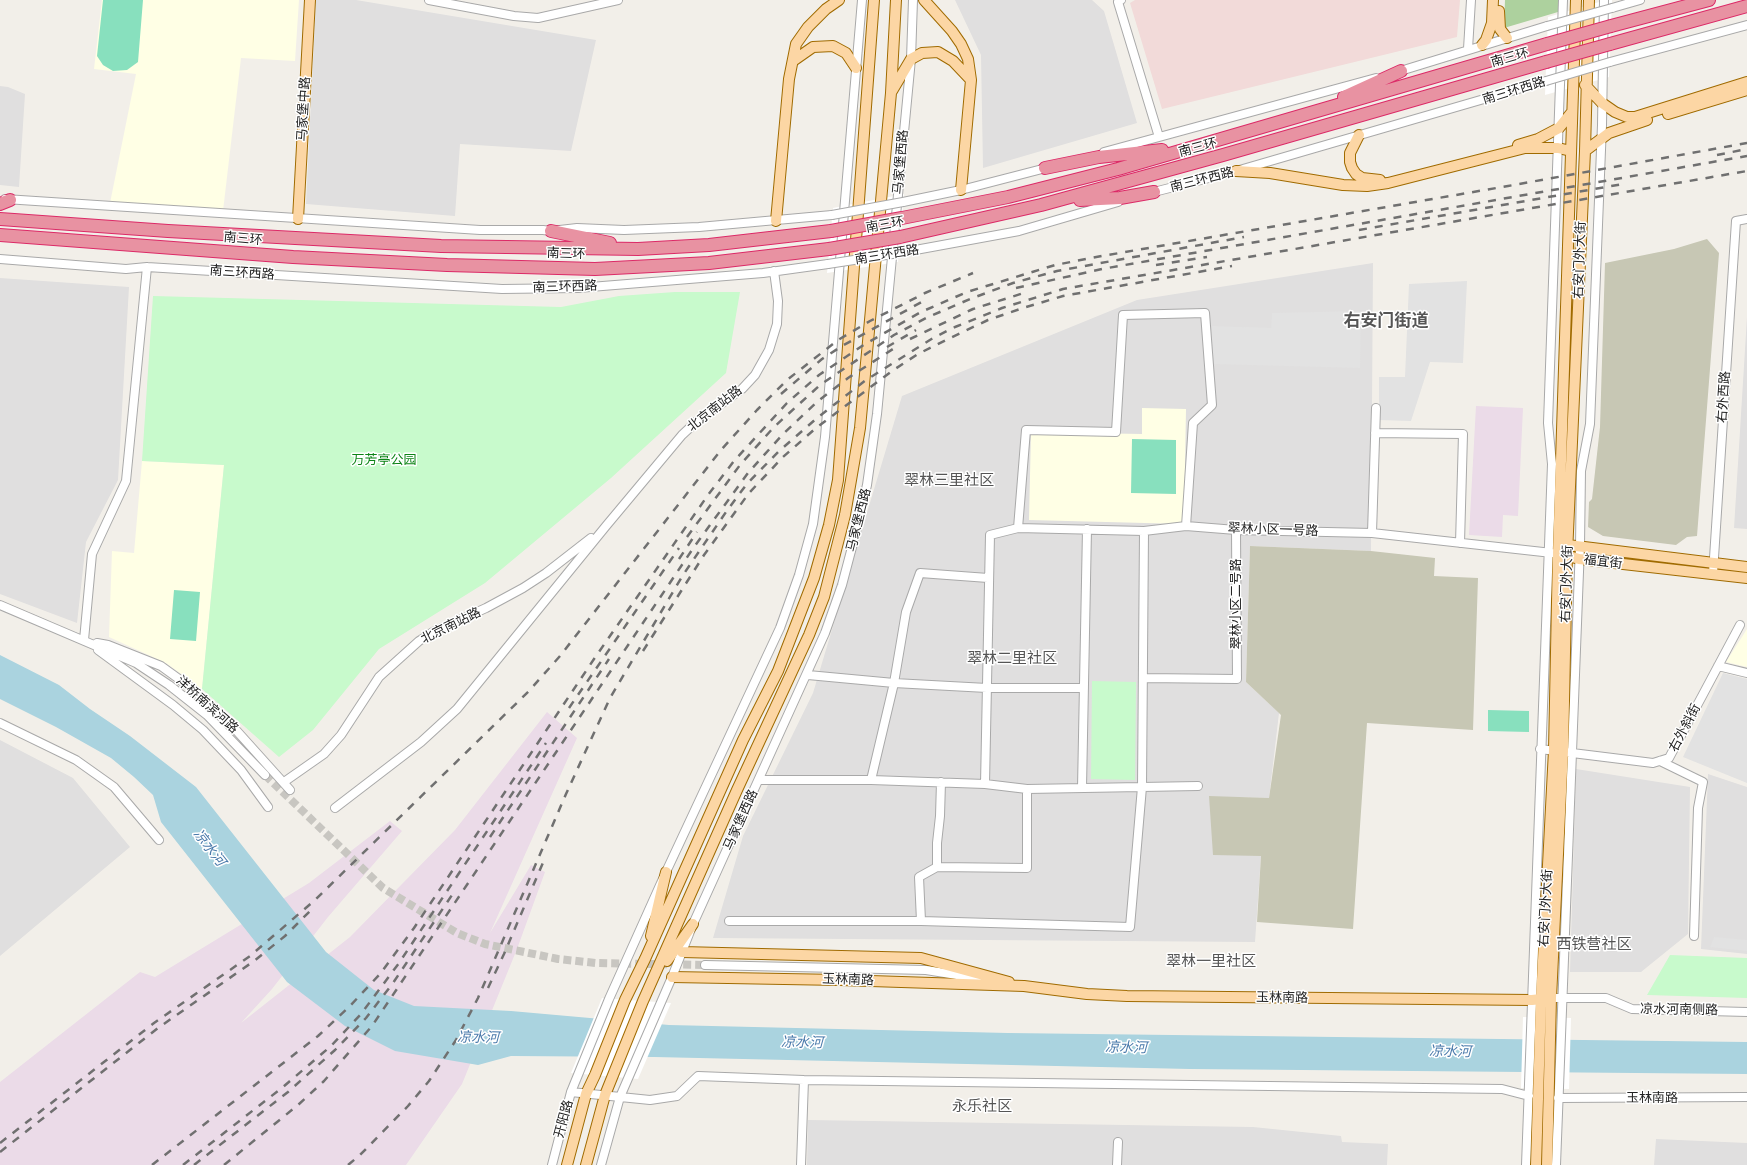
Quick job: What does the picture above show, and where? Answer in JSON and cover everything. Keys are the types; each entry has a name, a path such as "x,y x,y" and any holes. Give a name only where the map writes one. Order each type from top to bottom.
{"highway":[{"name":"南三环","path":"0,220 441,246 638,249 709,245 831,231 1008,197 1118,169 1547,44 1709,0"},
{"name":"南三环","path":"0,235 293,257 455,265 595,269 709,263 829,248 900,237 1041,205 1231,153 1546,62 1747,6"},
{"path":"1305,114 1401,71"},
{"path":"1045,168 1099,158 1170,149 1217,140"},
{"path":"1041,205 1084,199 1120,198 1154,192"},
{"path":"551,231 638,249"}],"main road":[{"name":"马家堡中路","path":"298,219 310,0"},
{"path":"776,221 789,79 796,44 808,27 826,9 839,0"},
{"path":"645,959 743,740 778,671 814,578 829,525 838,480 874,0"},
{"name":"马家堡西路","path":"605,1095 643,1001 655,977 736,790 809,635 824,597 845,515 860,428 891,92 896,0"},
{"path":"924,0 952,31 961,44 968,59 971,80 960,190"},
{"path":"1482,45 1486,40 1492,23 1493,0"},
{"path":"1500,0 1500,29 1507,38"},
{"name":"右安门外大街","path":"1532,1091 1536,999 1563,751 1560,551 1576,0"},
{"name":"右安门外大街","path":"1555,1089 1552,1018 1556,998 1564,704 1560,551 1584,150 1589,0"},
{"path":"793,61 813,47 833,46 846,53 856,68"},
{"path":"891,92 911,59 922,52 938,52 953,61 971,80"},
{"path":"1585,86 1602,103 1615,112 1627,117 1635,117 1747,82"},
{"path":"1584,150 1609,133 1747,90"},
{"path":"1359,135 1350,153 1350,162 1356,174 1362,178 1374,180 1390,179 1538,139 1559,128 1572,112"},
{"path":"1236,172 1270,172 1343,185 1367,186 1388,183 1525,148 1558,148 1571,151"},
{"name":"福宜街","path":"1560,551 1580,546 1747,567"},
{"name":"福宜街","path":"1560,551 1579,560 1747,578"},
{"path":"645,959 666,872"},
{"path":"655,977 693,924"},
{"name":"玉林南路","path":"682,952 921,958 1024,986"},
{"name":"开阳路","path":"567,1165 586,1094 625,1000 645,959"},
{"name":"玉林南路","path":"672,977 840,980 1024,986 1087,994 1126,996 1536,999"},
{"path":"1547,1165 1555,1089"},
{"path":"1532,1091 1536,1165"},
{"path":"586,1165 605,1095"}],"street":[{"path":"429,0 514,16 538,18 618,0"},
{"path":"666,872 780,628 799,575 813,524 825,437 862,0"},
{"name":"马家堡西路","path":"620,1097 672,977 693,924 808,674 825,633 842,585 867,485 877,414 911,59 913,0"},
{"path":"1468,49 1471,0"},
{"path":"1536,999 1540,749 1560,551 1548,423 1563,0"},
{"path":"1563,751 1574,674 1580,546 1581,471 1590,424 1601,139 1604,0"},
{"path":"3,201 480,230 551,231 578,228 624,230 699,227 832,215 960,190 1045,168 1401,71 1468,49 1640,0"},
{"path":"1118,1 1158,137"},
{"name":"南三环西路","path":"0,259 126,269 147,267 502,289 578,288 774,271 828,264 899,253 1018,230 1154,192 1236,172 1359,135 1487,100 1610,62 1747,25"},
{"name":"右外西路","path":"1713,574 1736,221 1747,219"},
{"path":"84,640 92,554 126,481 147,267"},
{"name":"北京南站路","path":"335,808 421,742 456,709 682,435 697,421 742,389 755,375 769,350 777,324 778,301 774,271"},
{"path":"1018,528 1026,430 1116,432 1123,315 1205,313 1212,405 1193,423 1186,526"},
{"path":"1372,533 1376,408"},
{"path":"1375,433 1463,434 1460,543"},
{"name":"北京南站路","path":"284,782 324,754 341,735 380,677 418,641 433,632 486,608 523,588 546,573 606,526"},
{"name":"翠林小区一号路","path":"988,578 990,536 1018,528 1144,531 1186,526 1236,530 1372,533 1460,543 1560,551"},
{"path":"1082,788 1087,529"},
{"name":"翠林小区二号路","path":"1143,678 1237,679 1236,530"},
{"path":"729,921 921,920 1130,927 1142,787 1144,531"},
{"path":"871,780 894,683 906,612 920,573 988,578 985,784"},
{"name":"洋桥南滨河路","path":"0,605 136,663 207,715 265,775"},
{"name":"右外斜街","path":"1540,749 1653,763 1669,758 1740,625"},
{"name":"洋桥南滨河路","path":"84,640 108,645 161,666 190,686 227,720 290,790"},
{"name":"洋桥南滨河路","path":"84,640 203,730 241,770 268,807"},
{"path":"1718,666 1747,673"},
{"path":"808,674 894,683 987,688 1084,688"},
{"path":"1564,704 1574,674"},
{"path":"0,723 76,760 114,787 159,840"},
{"path":"1660,761 1703,782 1698,808 1694,936"},
{"path":"759,780 871,780 941,782 985,784 1027,789 1198,786"},
{"path":"937,867 941,782"},
{"path":"921,920 919,877 937,867 1027,868 1027,789"},
{"name":"开阳路","path":"552,1165 571,1092 580,1074 609,999 666,872"},
{"name":"玉林南路","path":"705,965 926,970 1024,986"},
{"path":"1556,998 1562,1018 1555,1089 1558,1098 1556,1165"},
{"name":"凉水河南侧路","path":"1536,999 1606,998 1632,1009 1747,1012"},
{"path":"571,1092 650,1100 677,1096 698,1076 804,1080 1502,1089 1532,1091 1526,1165"},
{"path":"801,1165 804,1080"},
{"path":"601,1165 620,1097"},
{"name":"玉林南路","path":"1558,1098 1747,1097"},
{"path":"1117,1165 1118,1142"}],"shaded area":[{"path":"102,0 299,0 295,61 241,58 223,211 110,203 136,74 94,69"},
{"path":"316,0 356,0 596,40 571,151 460,144 455,216 306,204"},
{"path":"955,0 1092,0 1104,11 1137,123 983,168 981,55"},
{"path":"1135,0 1460,0 1457,37 1162,109 1130,3"},
{"path":"0,86 8,87 25,94 19,187 0,185"},
{"path":"1707,239 1719,253 1697,536 1687,537 1676,545 1603,536 1588,527 1589,502 1592,499 1600,427 1605,263 1674,249"},
{"path":"1373,263 1371,551 1250,546 1246,682 1279,713 1269,798 1209,797 1261,856 1255,942 713,938 743,836 813,693 902,396 1137,300"},
{"path":"0,278 129,287 118,480 86,542 77,623 0,594"},
{"path":"1467,281 1463,363 1430,362 1411,421 1379,420 1379,377 1405,377 1409,284"},
{"path":"1361,311 1360,368 1212,364 1212,326 1271,328 1272,313"},
{"path":"1747,317 1747,529 1734,528"},
{"path":"1476,406 1523,408 1518,516 1503,515 1502,537 1469,535"},
{"path":"1142,408 1186,409 1184,524 1029,520 1031,432 1142,434"},
{"path":"142,461 224,465 202,689 166,663 109,637 112,551 134,553"},
{"path":"1250,546 1371,551 1435,558 1434,576 1478,578 1473,730 1367,723 1353,929 1257,922 1261,856 1213,855 1209,796 1269,798 1281,715 1246,682"},
{"path":"1747,629 1747,667 1726,662"},
{"path":"1723,673 1747,679 1747,783 1683,757"},
{"path":"547,712 577,738 490,933 531,865 545,872 517,949 462,1084 406,1165 0,1165 0,1082 140,972 155,977 309,883 390,821 402,831 328,917 272,989 241,1023 350,937 455,830"},
{"path":"0,740 73,778 130,847 0,956"},
{"path":"1576,769 1690,787 1688,934 1641,972 1570,972"},
{"path":"1708,774 1747,787 1747,954 1701,949"},
{"path":"1714,937 1747,940 1747,951 1710,947"},
{"path":"808,1120 1253,1127 1341,1136 1342,1142 1388,1144 1387,1165 807,1165"},
{"path":"1656,1139 1747,1143 1747,1165 1654,1165"}],"green space":[{"path":"103,0 143,0 138,62 127,70 113,71 103,65 97,56"},
{"path":"1505,0 1558,0 1558,12 1504,28"},
{"name":"万芳亭公园","path":"675,292 740,292 726,373 611,478 485,583 379,649 313,730 279,757 202,689 224,465 142,461 153,296 561,307 619,296"},
{"path":"1132,439 1176,440 1176,494 1131,493"},
{"path":"174,590 200,592 196,641 170,639"},
{"path":"1092,681 1136,682 1135,780 1091,779"},
{"path":"1488,710 1529,711 1529,732 1488,731"},
{"path":"1670,955 1747,958 1747,998 1647,995"}],"water":[{"name":"凉水河","path":"0,655 59,685 90,709 130,736 196,787 326,952 374,990 414,1006 511,1011 669,1025 1008,1033 1747,1042 1747,1074 1190,1069 654,1057 511,1056 478,1065 395,1051 345,1026 287,982 161,822 153,795 134,777 111,758 56,727 0,699"}],"pier":[{"path":"1606,0 1612,0 1609,77 1545,95 1548,17"},
{"path":"904,194 898,262 827,273 833,208"},
{"path":"602,998 671,1003 638,1079 571,1073"},
{"path":"1523,1017 1571,1018 1569,1089 1521,1088"}],"tunnel":[{"path":"265,775 383,888 457,933 485,944 558,959 596,963 705,965"}],"railway":[{"path":"152,1165 318,1036 349,1007 380,974 414,928 594,659 708,495 734,461 787,403 819,375 862,346 921,312 967,292 1055,265 1747,143"},
{"path":"1717,155 1747,149"},
{"path":"1016,288 1102,269 1747,156"},
{"path":"348,1165 360,1155 408,1106 429,1081 456,1040 478,998 566,794 610,698 683,575 746,485 778,452 817,418 866,380 933,338 955,327 1002,308 1063,289 1747,171"},
{"path":"1359,230 1623,184"},
{"path":"687,537 740,465 774,427 820,385 894,335 926,318 970,299 1013,283 1057,271 1244,237"},
{"path":"1156,265 1207,257"},
{"path":"643,651 704,555 749,493 783,457 816,428 892,371 918,354 988,320 1063,296 1232,266"},
{"path":"0,1143 154,1023 250,956 315,900 529,691 560,656 721,450 757,410 787,380 838,340 870,321 925,293 973,273"},
{"path":"910,339 973,309 1027,292"},
{"path":"781,394 822,359 842,346 927,299"},
{"path":"887,347 916,330"},
{"path":"224,1165 298,1105 324,1081 372,1026 694,547 748,473 783,434 818,401 848,378 896,347"},
{"path":"679,559 697,532"},
{"path":"569,708 679,548"},
{"path":"490,837 609,659"},
{"path":"183,1165 283,1087 331,1046 361,1014 399,963 546,743"},
{"path":"488,988 545,858"},
{"path":"194,1165 288,1092 335,1050 366,1018 393,983 452,895"},
{"path":"0,1152 158,1028 254,961 285,936 314,907"}],"district":[{"name":"右安门街道","path":"1386,321"},
{"name":"翠林三里社区","path":"949,481"},
{"name":"翠林二里社区","path":"1012,659"},
{"name":"西铁营社区","path":"1594,945"},
{"name":"翠林一里社区","path":"1211,962"},
{"name":"永乐社区","path":"982,1107"}]}
